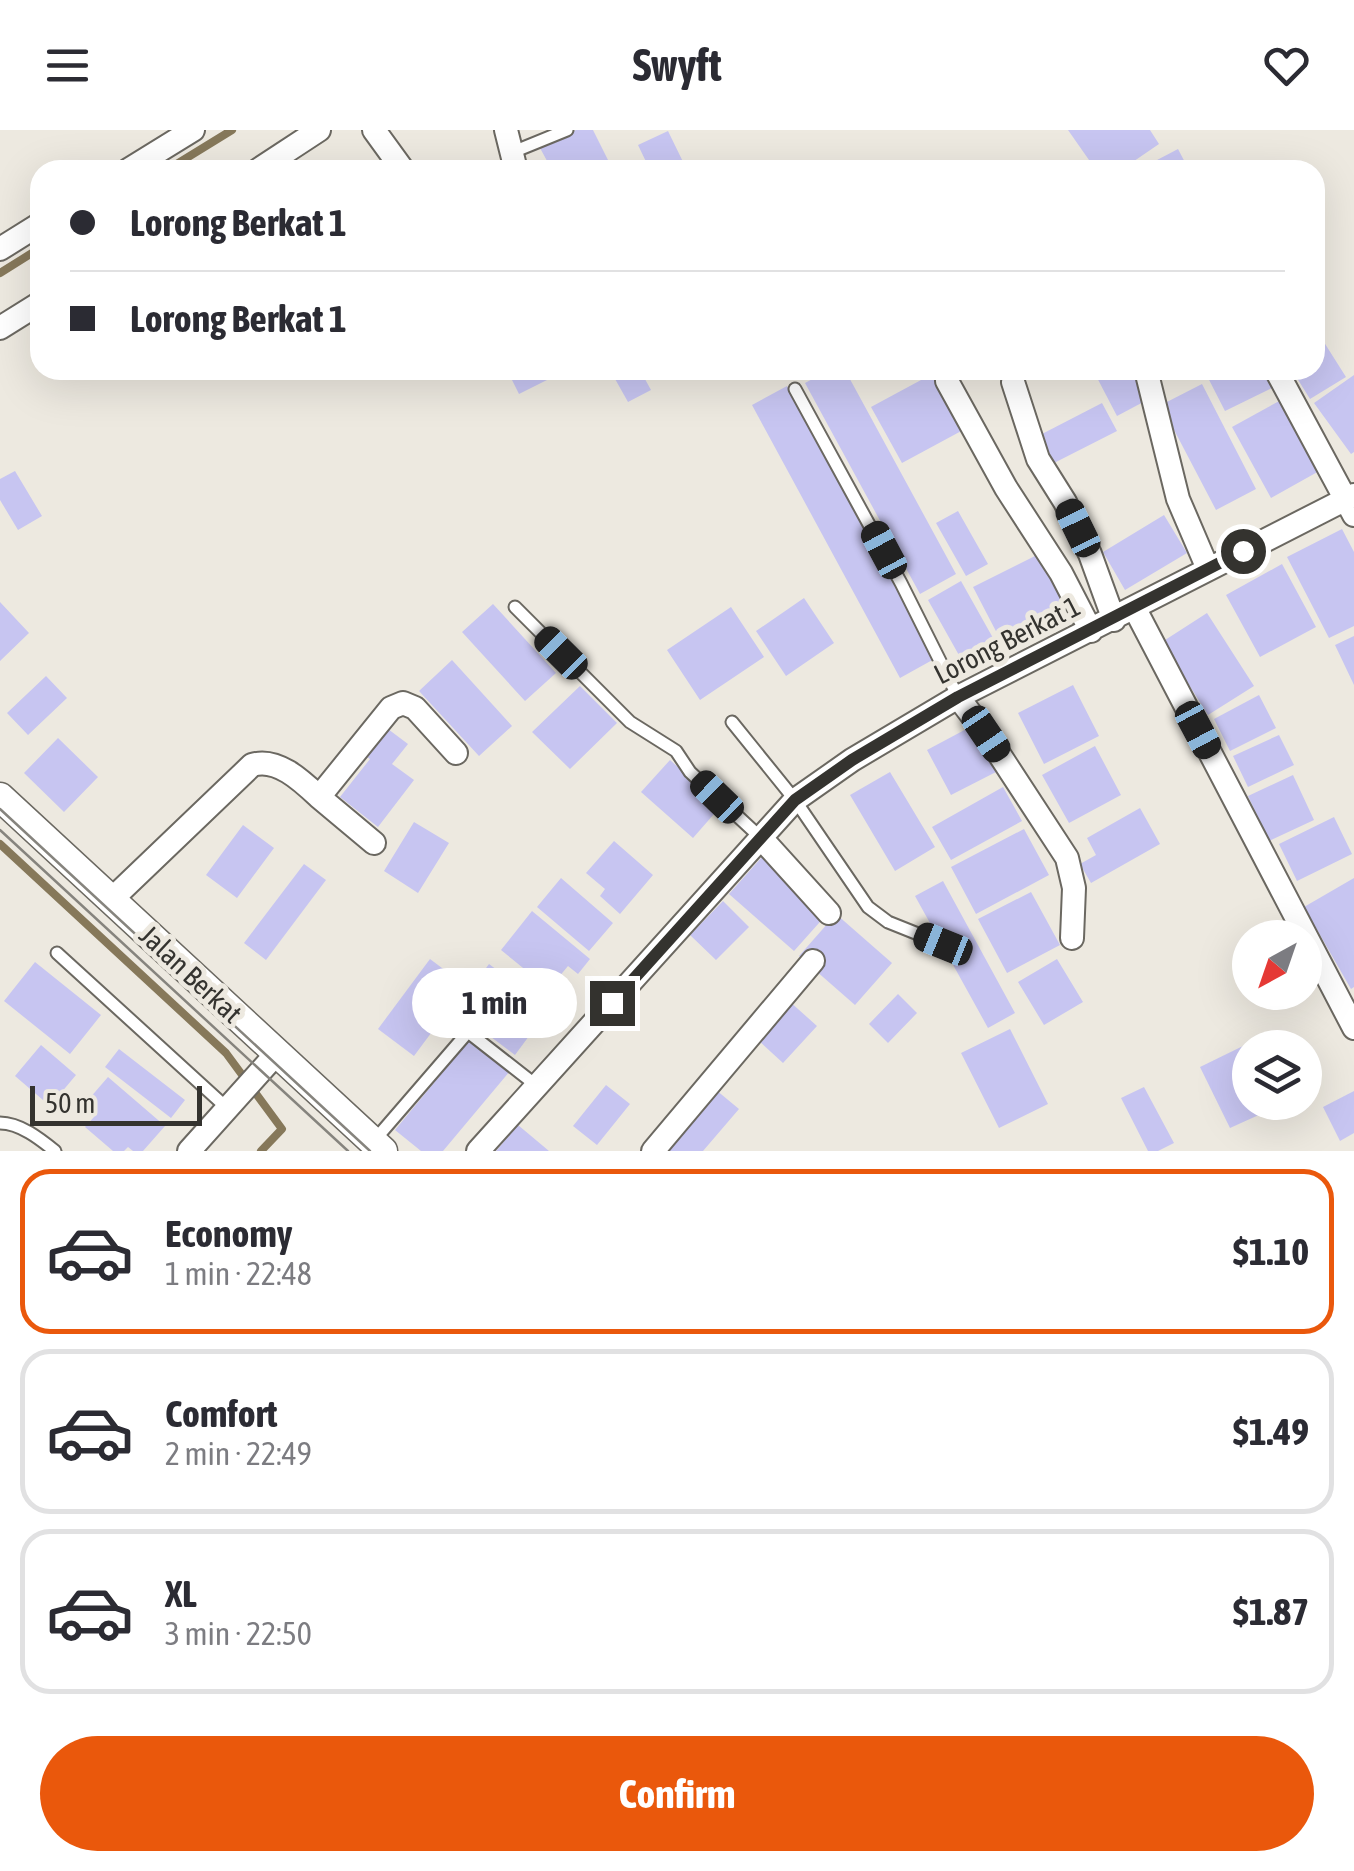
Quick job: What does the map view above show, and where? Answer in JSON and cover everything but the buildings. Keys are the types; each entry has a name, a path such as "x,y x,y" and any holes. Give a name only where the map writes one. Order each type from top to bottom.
{"street":[{"path":"144,160 193,130"},
{"path":"279,160 319,130"},
{"path":"374,130 396,160"},
{"path":"0,249 30,230"},
{"path":"0,328 30,309"},
{"path":"1148,380 1178,499 1208,568"},
{"path":"1282,380 1352,503"},
{"path":"947,381 1006,488 1061,573 1090,631"},
{"path":"1013,382 1038,458 1354,1028"},
{"name":"Lorong Berkat 1","path":"478,1151 795,800 852,760 958,697 1208,568 1352,503"},
{"path":"958,697 1067,858 1074,888 1072,938"},
{"path":"319,797 391,708 402,703 415,708 456,753"},
{"path":"110,900 252,765 263,762 276,766 319,797 374,843"},
{"name":"Jalan Berkat","path":"0,798 110,900 270,1061 378,1146"},
{"path":"761,838 829,913"},
{"path":"653,1151 814,961"},
{"path":"188,1151 270,1061"}],"lane":[{"path":"511,151 567,130"},
{"path":"796,389 958,697"},
{"path":"515,607 630,722 676,751 690,772 761,838"},
{"path":"732,722 795,800 868,908 943,944"},
{"path":"57,953 231,1103"},
{"path":"378,1146 468,1032 537,1086"},
{"path":"0,1124 9,1123 40,1138 55,1151"}],"waterway":[{"path":"183,160 232,130"},
{"path":"0,273 30,254"},
{"path":"0,844 226,1053 282,1129 261,1151"}],"tram line":[{"path":"0,809 370,1151"},
{"path":"0,830 348,1151"}],"route":[{"path":"612,1003 795,800 852,760 958,697 1243,551"}]}
